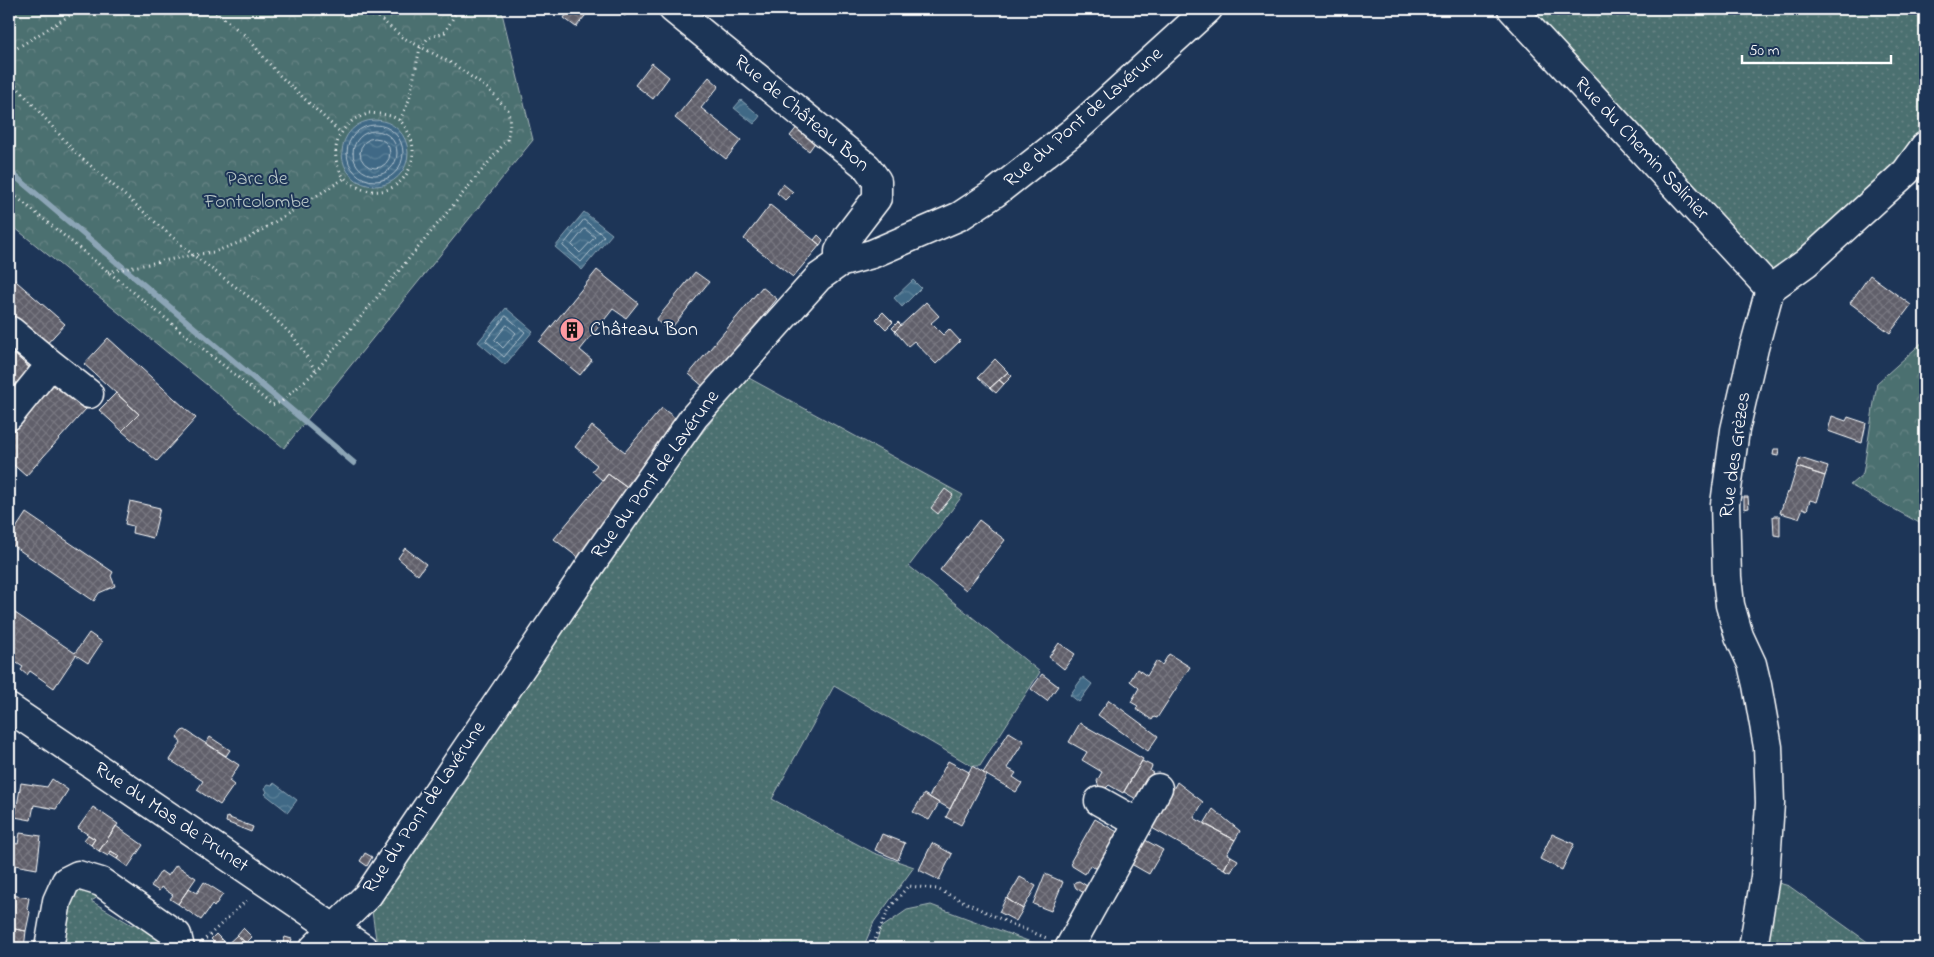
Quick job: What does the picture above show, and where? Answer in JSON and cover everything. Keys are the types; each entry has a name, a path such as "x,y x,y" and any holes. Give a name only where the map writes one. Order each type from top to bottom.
{"street":[{"name":"Rue de Château Bon","path":"673,9 867,167 876,181 877,198 839,251 839,263"},
{"name":"Rue du Pont de Lavérune","path":"314,948 368,895 596,557 694,417 819,277 839,263 872,254 960,216 995,193 1074,131 1208,9"},
{"name":"Rue du Chemin Salinier","path":"1512,9 1770,288"},
{"path":"1770,288 1806,263 1892,185 1906,172 1925,146"},
{"name":"Rue des Grèzes","path":"1753,948 1765,877 1770,802 1768,747 1758,685 1752,664 1739,636 1730,605 1727,577 1725,504 1735,430 1770,288"},
{"path":"11,331 89,394"},
{"path":"9,416 51,364"},
{"name":"Rue du Mas de Prunet","path":"9,708 363,948"},
{"path":"1069,948 1158,788"},
{"path":"1100,801 1138,823"},
{"path":"49,948 60,892 66,881 78,875 101,882 177,935 180,948"}],"path":[{"path":"9,53 80,9"},
{"path":"212,9 247,37 277,73 340,133"},
{"path":"9,191 272,405 281,402 316,371 507,140 510,124 508,110 487,88 453,64 402,37 369,9"},
{"path":"400,120 409,100 420,48 428,38 444,32 458,9"},
{"path":"9,78 75,152 193,255 260,305 293,336 316,371"},
{"path":"369,114 387,115 400,120 410,136 414,149 413,162 407,175 397,184 385,190 372,191 358,188 345,178 336,158 336,145 340,133 353,120 369,114"},
{"path":"108,272 214,252 246,240 345,178"},
{"path":"180,948 203,942 212,935 250,897 264,880"},
{"path":"872,948 889,909 908,886 936,889 1069,948"}],"green space":[{"name":"Parc de Fontcolombe","path":"9,9 501,9 533,140 284,448 9,223"},
{"path":"1518,9 1925,9 1925,136 1779,272 1764,271"},
{"path":"1925,340 1925,526 1850,485 1863,474 1877,383"},
{"path":"747,377 963,495 909,566 1040,672 980,766 972,766 834,686 772,799 874,853 914,867 874,922 863,948 389,948 376,939 372,911 639,511"},
{"path":"1779,883 1789,886 1876,948 1758,948 1767,891"},
{"path":"75,888 104,894 91,901 132,925 143,920 162,933 167,948 58,948"},
{"path":"931,905 1047,948 874,948 881,928 907,910"}],"water":[{"path":"741,100 760,116 754,124 734,108"},
{"path":"368,120 382,120 394,125 403,134 408,146 406,166 399,177 382,186 368,186 356,181 347,172 342,160 342,146 347,134 356,125"},
{"path":"584,212 612,234 582,270 555,247"},
{"path":"913,280 921,288 902,307 894,298"},
{"path":"506,308 533,331 505,365 478,342"},
{"path":"1083,677 1092,684 1079,702 1070,695"},
{"path":"274,783 297,800 288,812 265,794 267,792 265,788 268,784 272,785"}],"building":[{"path":"570,9 587,9 589,11 576,27 564,18"},
{"path":"616,9 630,9 625,16"},
{"path":"652,63 669,77 653,99 635,85"},
{"path":"709,77 719,86 701,108 741,140 726,159 675,118"},
{"path":"798,126 816,141 809,151 790,136"},
{"path":"783,184 793,192 785,200 777,193"},
{"path":"770,205 820,245 793,277 744,239"},
{"path":"818,235 823,240 820,245 814,240"},
{"name":"Château Bon","path":"597,270 638,303 626,318 613,309 580,350 592,360 580,375 539,342"},
{"path":"695,272 709,282 669,331 656,320"},
{"path":"9,275 65,324 43,348 9,316"},
{"path":"1870,275 1911,305 1890,333 1850,303"},
{"path":"762,287 777,299 746,337 750,341 742,352 737,348 705,388 689,374"},
{"path":"926,302 939,316 931,323 943,335 949,329 960,341 936,364 914,341 908,346 895,331"},
{"path":"883,312 893,322 886,329 876,319"},
{"path":"898,322 901,325 895,331 892,328"},
{"path":"9,337 39,365 33,371 9,349"},
{"path":"108,338 196,418 157,461 122,431 139,414 84,364"},
{"path":"9,349 33,371 9,398"},
{"path":"995,359 1008,372 990,388 978,377"},
{"path":"1008,372 1012,376 1004,384 999,380"},
{"path":"54,380 86,409 26,476 9,461 9,432"},
{"path":"999,380 1004,384 996,393 990,388"},
{"path":"116,393 139,414 122,431 99,410"},
{"path":"662,408 678,420 626,487 608,474 603,481 592,471 597,465 575,447 592,426 625,452"},
{"path":"1832,416 1846,421 1848,417 1866,423 1862,443 1828,431"},
{"path":"1774,449 1779,449 1778,456 1773,455"},
{"path":"1800,458 1828,467 1825,476 1797,467"},
{"path":"1797,467 1825,476 1817,502 1810,500 1807,510 1803,508 1799,518 1780,513 1787,492 1789,493"},
{"path":"608,474 634,493 585,563 554,539"},
{"path":"945,489 953,495 938,514 931,508"},
{"path":"1744,497 1748,497 1749,508 1744,509"},
{"path":"130,501 160,508 153,538 132,533 133,526 125,524"},
{"path":"26,513 113,572 111,576 115,586 99,593 94,601 9,543 9,539"},
{"path":"1773,516 1780,516 1780,536 1774,535"},
{"path":"979,520 1005,540 966,590 940,570"},
{"path":"405,548 426,564 418,575 398,558"},
{"path":"9,609 75,653 89,633 102,642 88,663 76,655 54,688 30,671 27,675 21,670 23,667 9,658"},
{"path":"1059,643 1075,654 1064,669 1049,657"},
{"path":"1169,654 1190,667 1157,718 1154,717 1152,720 1136,709 1138,706 1131,702 1139,688 1130,681 1137,669 1147,676 1156,661 1162,665"},
{"path":"1042,674 1058,686 1047,701 1031,689"},
{"path":"1109,700 1158,736 1148,751 1098,715"},
{"path":"1080,723 1143,759 1123,793 1109,785 1105,789 1099,787 1097,781 1102,772 1082,760 1087,752 1069,742"},
{"path":"185,730 239,765 229,781 234,785 220,805 197,790 203,781 170,760 181,743 177,737"},
{"path":"1009,732 1024,741 1007,768 1016,773 1013,777 1022,783 1016,792 983,773"},
{"path":"210,737 230,750 226,756 206,743"},
{"path":"948,761 969,772 950,809 929,797"},
{"path":"1142,761 1152,766 1150,771 1153,773 1138,800 1124,792"},
{"path":"972,766 987,775 961,825 946,817"},
{"path":"52,779 68,790 56,809 34,805 31,820 15,817 21,783 47,787"},
{"path":"1177,782 1203,802 1194,818 1235,840 1227,854 1231,856 1224,869 1152,828"},
{"path":"924,794 939,803 929,820 913,812"},
{"path":"93,807 118,824 99,851 91,845 95,839 78,828"},
{"path":"1213,809 1240,831 1235,840 1204,824"},
{"path":"227,817 253,827 251,832 226,822"},
{"path":"1095,819 1119,833 1098,869 1090,865 1085,874 1072,866 1071,861"},
{"path":"116,826 143,845 128,867 117,859 119,856 111,851 108,856 99,851"},
{"path":"20,833 41,836 37,869 9,864 11,843 18,844"},
{"path":"882,834 905,843 898,860 875,850"},
{"path":"1552,834 1574,844 1562,870 1540,859"},
{"path":"88,835 95,839 91,845 84,840"},
{"path":"1138,836 1163,850 1149,874 1124,860"},
{"path":"932,843 952,854 939,880 919,870"},
{"path":"111,851 119,856 117,859 109,854"},
{"path":"365,853 372,857 367,866 360,861"},
{"path":"1231,856 1238,860 1231,872 1224,869"},
{"path":"176,865 196,878 178,904 170,899 173,895 161,887 159,891 151,886 161,871 168,876"},
{"path":"1045,874 1063,882 1051,911 1033,904"},
{"path":"1020,877 1036,886 1023,909 1007,899"},
{"path":"1079,881 1087,886 1084,893 1076,888 1074,884"},
{"path":"204,882 223,894 214,907 212,905 201,920 178,904 189,888 197,893"},
{"path":"12,895 29,898 27,909 30,912 26,931 9,928 9,903"},
{"path":"1006,898 1023,909 1016,921 999,912"},
{"path":"9,928 26,931 24,948 9,948"},
{"path":"243,928 252,937 246,943 237,935"},
{"path":"216,934 227,945 223,948 220,948 211,939"},
{"path":"237,935 251,948 223,948"},
{"path":"285,937 292,939 289,948 281,948"}],"waterway":[{"path":"9,171 354,463"}],"place":[{"name":"Château Bon","path":"572,330"}]}
